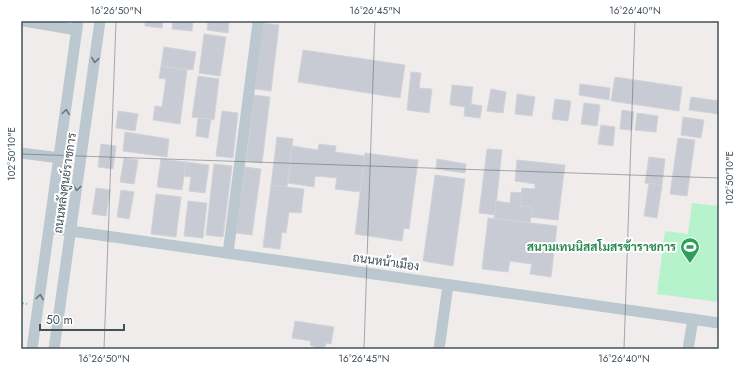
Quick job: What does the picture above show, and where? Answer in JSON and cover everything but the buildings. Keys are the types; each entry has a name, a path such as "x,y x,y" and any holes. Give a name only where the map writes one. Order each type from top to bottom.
{"street":[{"path":"24,21 78,26"},
{"name":"ถนนหลังศูนย์ราชการ","path":"54,349 100,21"},
{"path":"228,253 258,23"},
{"name":"ถนนหลังศูนย์ราชการ","path":"32,349 78,26"},
{"path":"21,153 60,158"},
{"name":"ถนนหน้าเมือง","path":"50,228 719,322"},
{"path":"439,349 448,285"},
{"path":"688,349 693,319"}],"green space":[{"name":"สนามเทนนิสสโมสรข้าราชการ","path":"692,203 719,206 719,302 657,294 665,231 688,234"}],"place":[{"name":"สนามเทนนิสสโมสรข้าราชการ","path":"690,264"}]}
